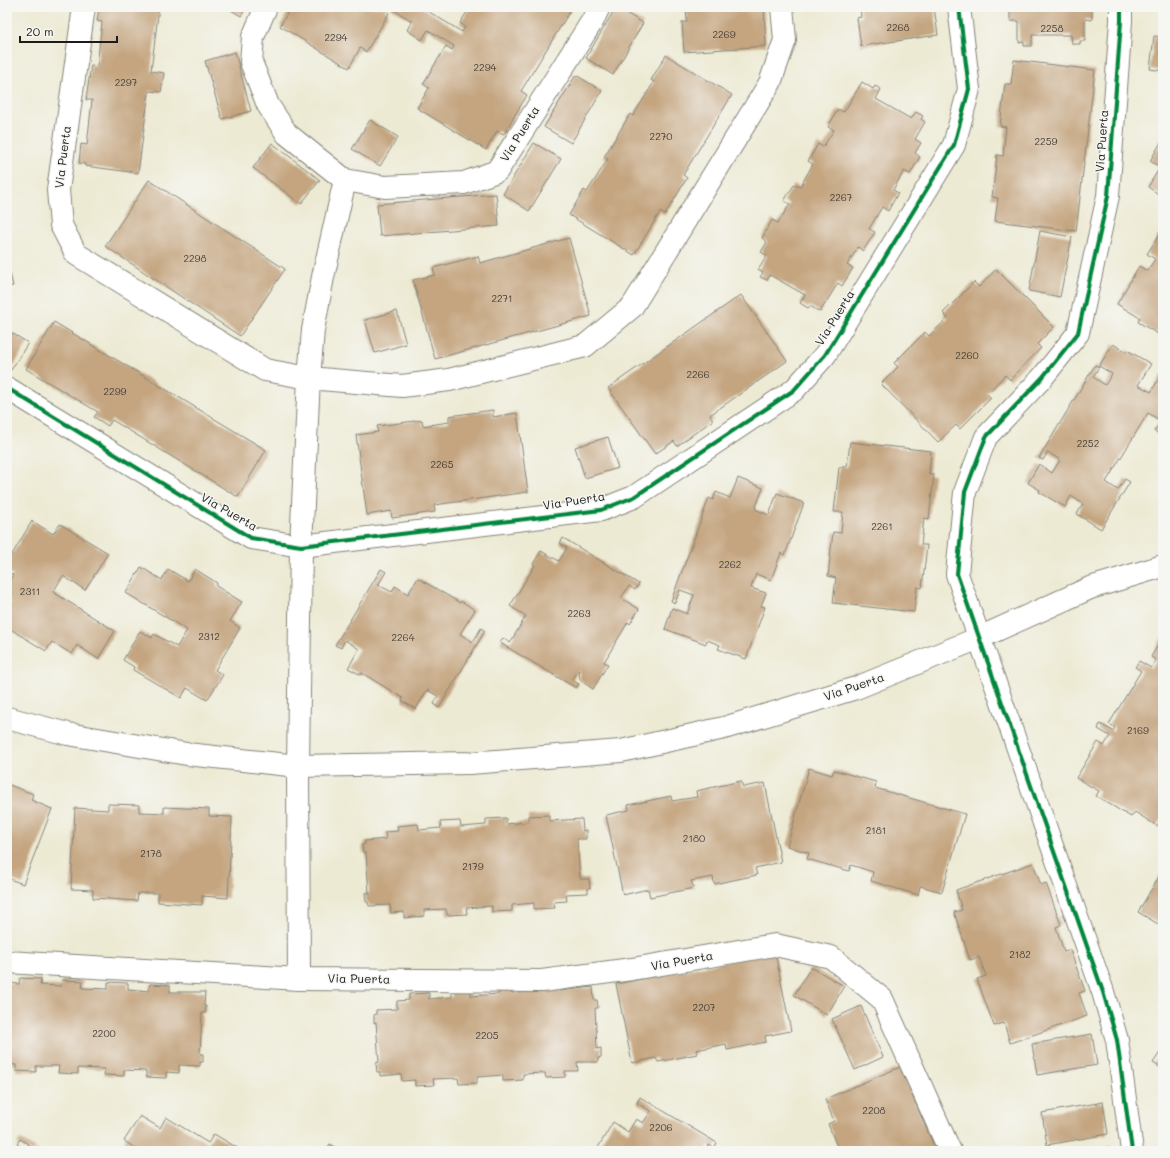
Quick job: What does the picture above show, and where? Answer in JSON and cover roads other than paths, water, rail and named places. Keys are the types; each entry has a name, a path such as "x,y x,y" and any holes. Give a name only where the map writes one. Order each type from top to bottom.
{"street":[{"name":"Via Puerta","path":"84,7 58,190 61,225 76,254 265,370 309,378 402,386 449,380 586,346 632,307 770,83 785,40 782,7"},
{"name":"Via Puerta","path":"266,7 253,37 251,62 268,105 287,134 345,180 385,188 464,183 497,170 593,20 599,7"},
{"name":"Via Puerta","path":"7,388 251,538 301,546 601,510 634,497 794,390 825,355 954,145 969,89 959,7"},
{"name":"Via Puerta","path":"979,638 957,574 964,492 986,437 1042,378 1078,333 1108,196 1121,7"},
{"path":"299,979 298,766 301,546 309,378 312,330 345,180"},
{"name":"Via Puerta","path":"7,718 68,734 187,754 298,766 470,764 622,750 724,728 856,688 979,638 1090,588 1163,566"},
{"path":"979,638 1103,992 1117,1040 1132,1151"},
{"name":"Via Puerta","path":"7,962 299,979 542,981 632,969 775,945 831,957 882,999 950,1151"}]}
